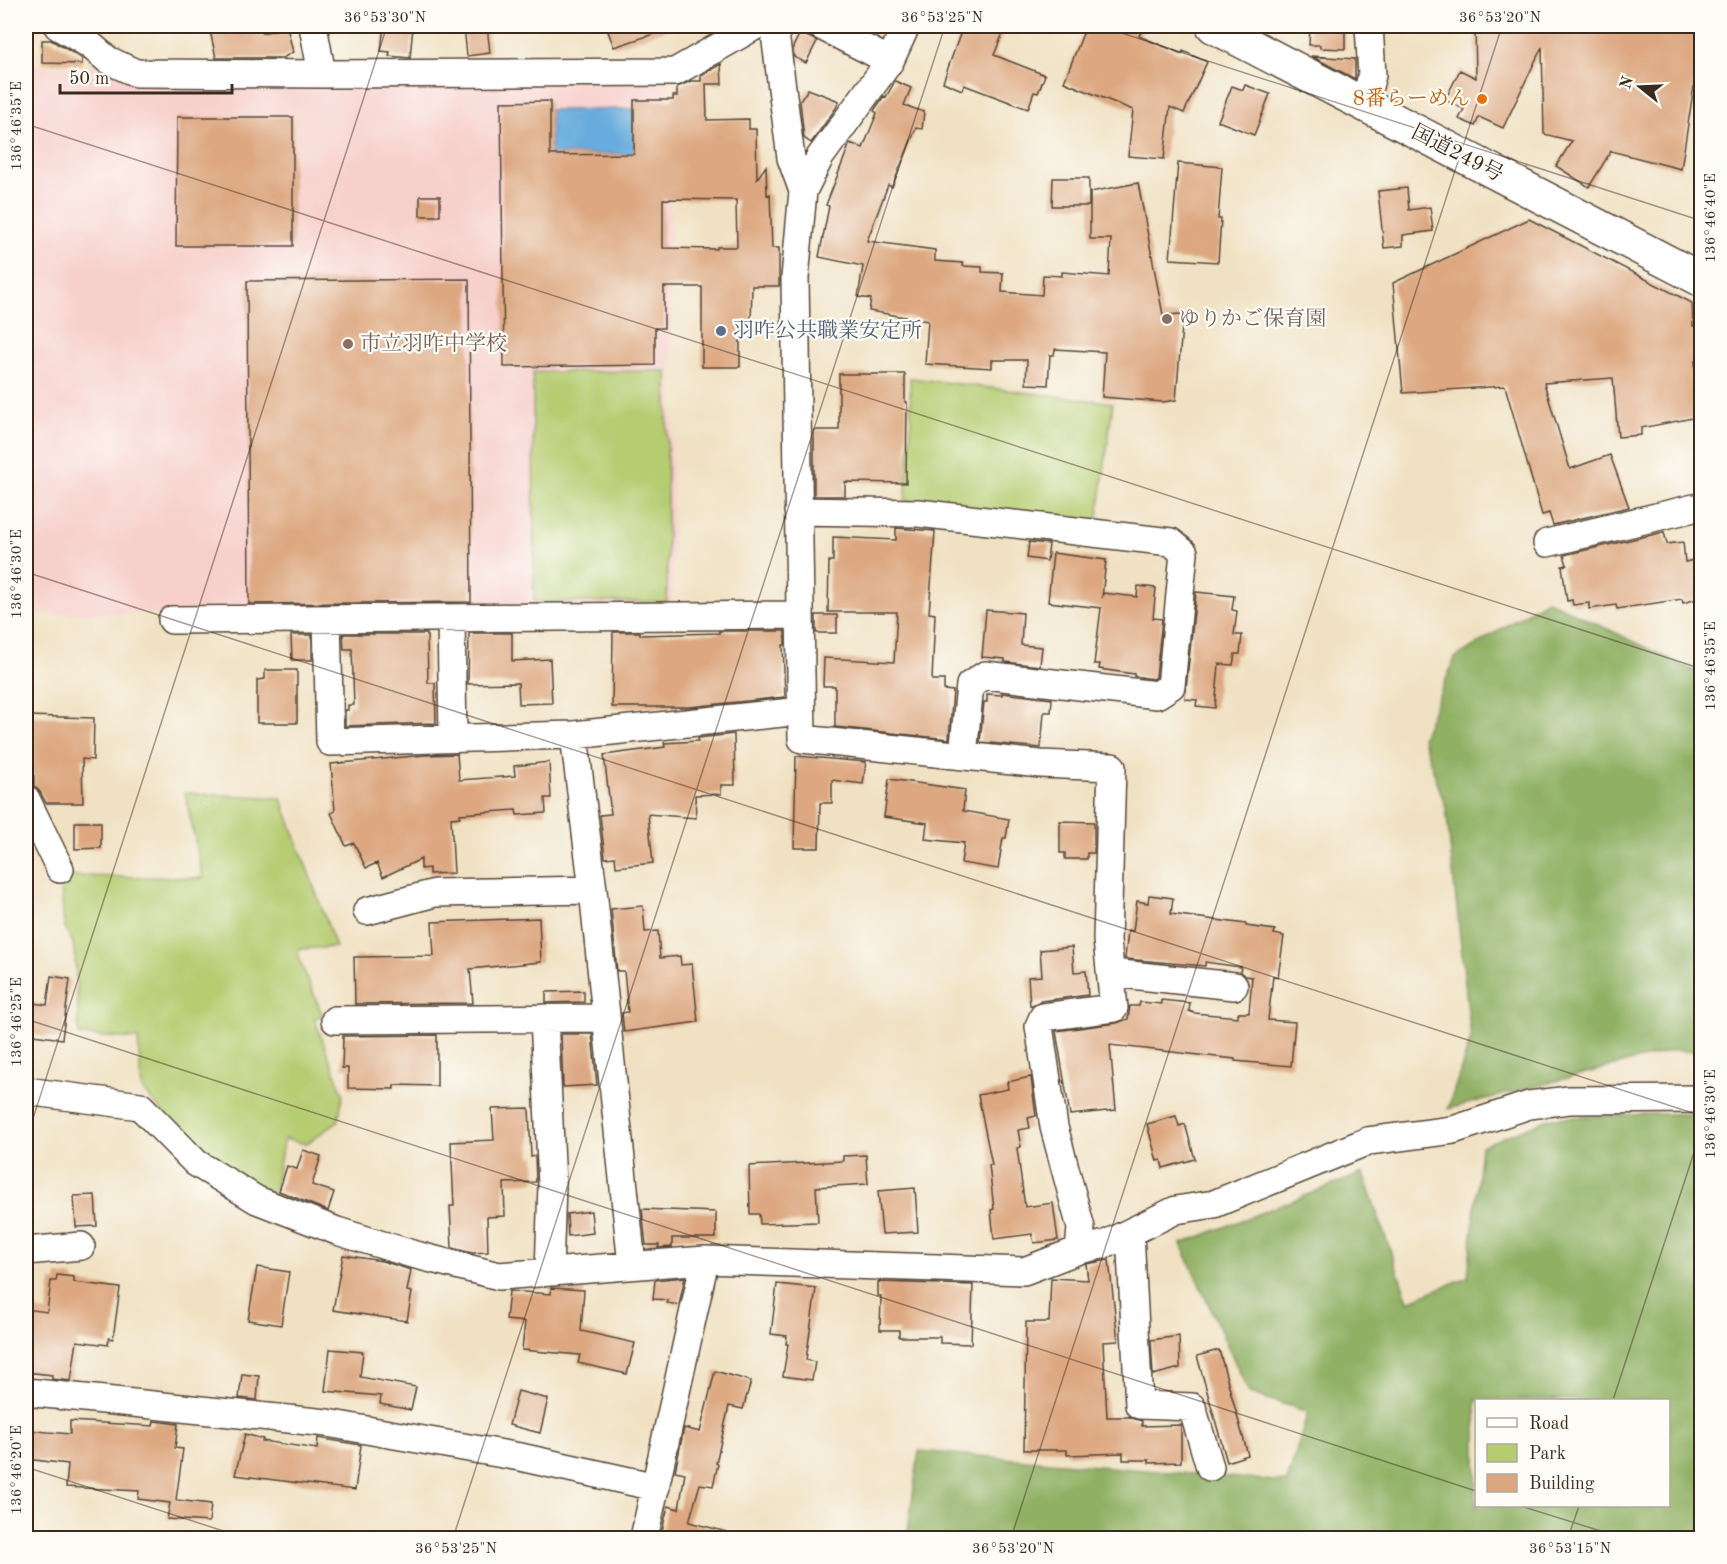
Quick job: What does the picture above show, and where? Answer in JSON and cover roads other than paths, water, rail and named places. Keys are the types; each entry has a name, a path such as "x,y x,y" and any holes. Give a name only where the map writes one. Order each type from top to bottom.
{"highway":[{"name":"国道249号","path":"1213,26 1701,280"}],"street":[{"path":"58,26 89,44 108,60 136,73 322,74 675,72 754,26"},
{"path":"313,26 322,74"},
{"path":"774,26 791,158 803,191"},
{"path":"821,26 890,60"},
{"path":"906,26 890,60 820,157 803,191 795,278 802,739 1040,764 1112,767 1107,940 1114,1008 1043,1017 1040,1026 1054,1128 1081,1228 1078,1250"},
{"path":"1364,105 1372,75 1369,26"},
{"path":"1547,543 1701,508"},
{"path":"798,511 918,513 1171,542 1184,553 1171,686 1156,695 985,675 970,685 963,755"},
{"path":"172,620 800,615"},
{"path":"327,619 330,742 574,735 801,711"},
{"path":"451,619 453,738"},
{"path":"574,735 593,890 632,1265"},
{"path":"26,799 60,869"},
{"path":"367,911 435,893 593,890"},
{"path":"1112,973 1234,986"},
{"path":"544,1018 552,1185 549,1271"},
{"path":"335,1020 606,1018"},
{"path":"26,1091 140,1106 196,1163 257,1200 337,1231 412,1254 499,1276 705,1260 1024,1271 1078,1250 1106,1244 1176,1210 1214,1204 1368,1141 1453,1130 1529,1105 1569,1100 1701,1099"},
{"path":"1130,1233 1139,1405 1192,1407 1210,1467"},
{"path":"26,1251 81,1246"},
{"path":"644,1539 680,1365 705,1260"},
{"path":"26,1392 327,1423 520,1457 656,1487"}],"water":[{"path":"634,109 634,154 550,155 550,110"}],"place":[{"name":"8番らーめん","path":"1482,99"},
{"name":"ゆりかご保育園","path":"1167,319"},
{"name":"羽咋公共職業安定所","path":"721,331"},
{"name":"市立羽咋中学校","path":"348,344"}]}
